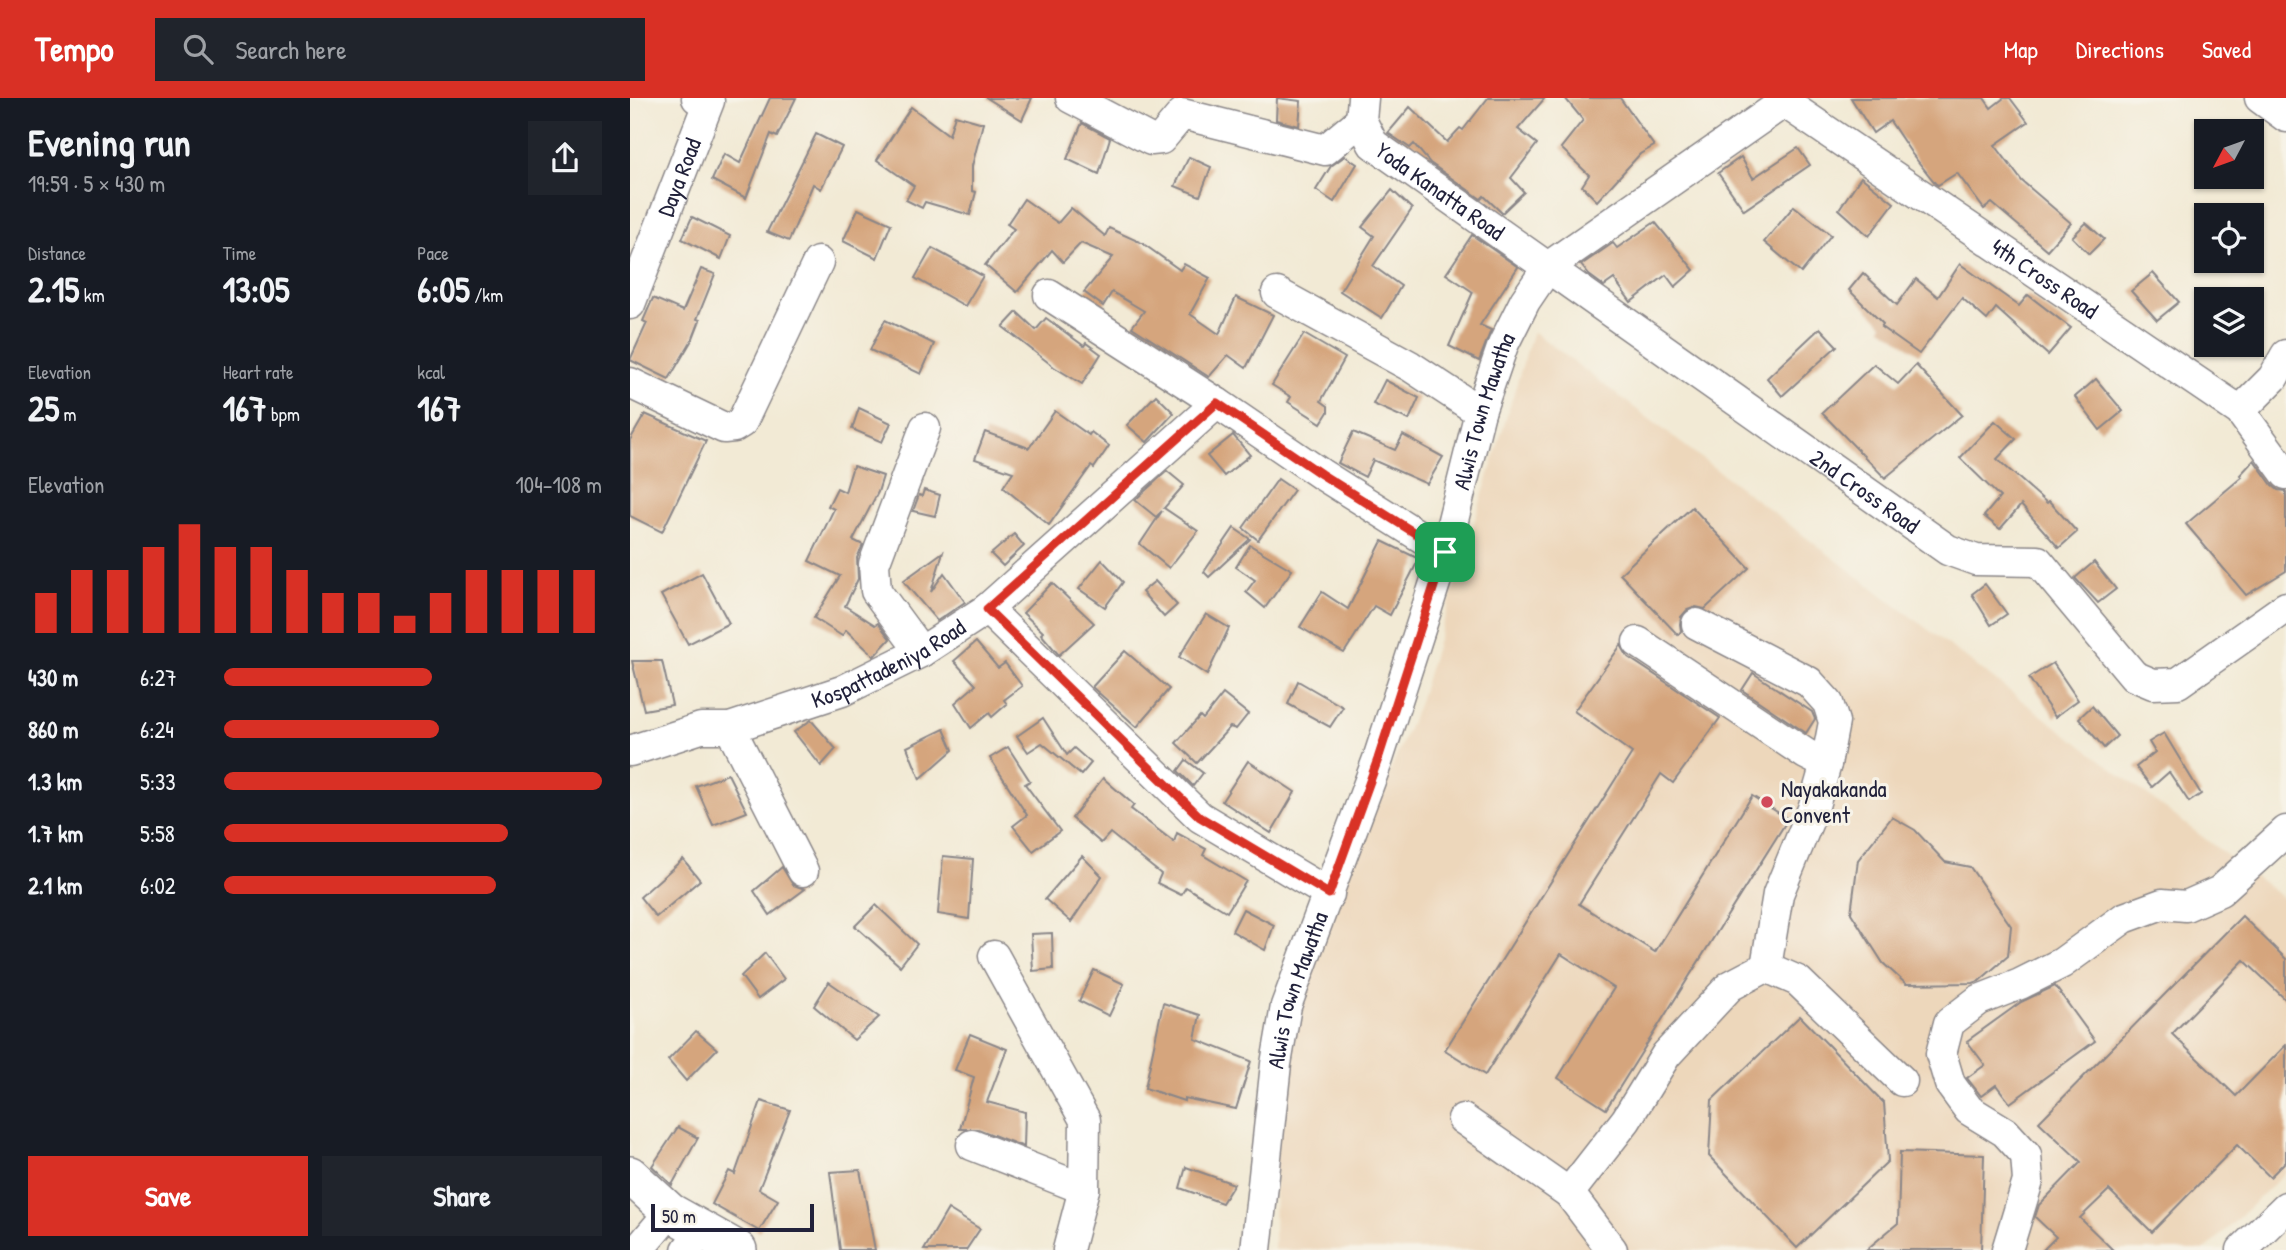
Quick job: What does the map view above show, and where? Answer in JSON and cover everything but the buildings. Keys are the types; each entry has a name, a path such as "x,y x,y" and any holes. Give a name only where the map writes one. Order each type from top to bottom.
{"main road":[{"path":"630,1175 670,1212 694,1240 738,1250"}],"street":[{"name":"Daya Road","path":"630,304 709,101 697,98"},
{"path":"1071,98 1151,140 1161,139 1182,114 1325,149 1362,109"},
{"path":"2260,98 2286,117"},
{"name":"Alwis Town Mawatha","path":"1256,1250 1276,1064 1286,1006 1378,759 1445,552 1480,412 1503,345 1525,302 1548,267 1784,99"},
{"name":"4th Cross Road","path":"1784,99 2240,411 2286,474"},
{"name":"Yoda Kanatta Road","path":"1362,109 1373,144 1548,267"},
{"path":"630,383 724,428 734,427 742,422 818,262"},
{"name":"2nd Cross Road","path":"1548,267 1948,550 1976,560 2038,561 2134,676 2153,684 2178,684 2286,607"},
{"path":"1277,293 1410,366 1480,412"},
{"path":"1049,295 1445,552"},
{"path":"2240,411 2273,378 2286,355"},
{"name":"Kospattadeniya Road","path":"630,751 701,728 730,728 842,691 921,652 987,609 1217,403"},
{"path":"921,652 876,591 874,564 925,428"},
{"path":"987,609 1200,817 1329,894"},
{"path":"1697,624 1809,682 1828,703 1834,722 1813,809 1777,894 1766,967"},
{"path":"1638,642 1806,754 1826,764"},
{"path":"730,728 803,871"},
{"path":"2007,1250 2028,1181 2026,1155 2005,1132 1969,1110 1950,1084 1941,1054 1949,1023 1979,1000 2020,984 2062,962 2124,918 2162,904 2186,906 2220,891 2286,831"},
{"path":"993,956 1086,1120 1084,1189 1068,1250"},
{"path":"1766,967 1798,981 1902,1081"},
{"path":"1569,1194 1626,1120 1666,1055 1730,986 1766,967"},
{"path":"1463,1119 1569,1194 1612,1250"},
{"path":"972,1145 1084,1189"},
{"path":"2242,1250 2286,1207"},
{"path":"638,1250 670,1212"}],"shaded area":[{"name":"Nayakakanda Convent","path":"1533,331 2286,900 2286,1172 2205,1250 1274,1250 1276,1114 1298,991 1418,705"}],"place":[{"name":"Nayakakanda Convent","path":"1767,802"}],"route":[{"path":"1217,403 1321,474 1445,552 1378,759 1329,894 1200,817 987,609 1217,403"}]}
